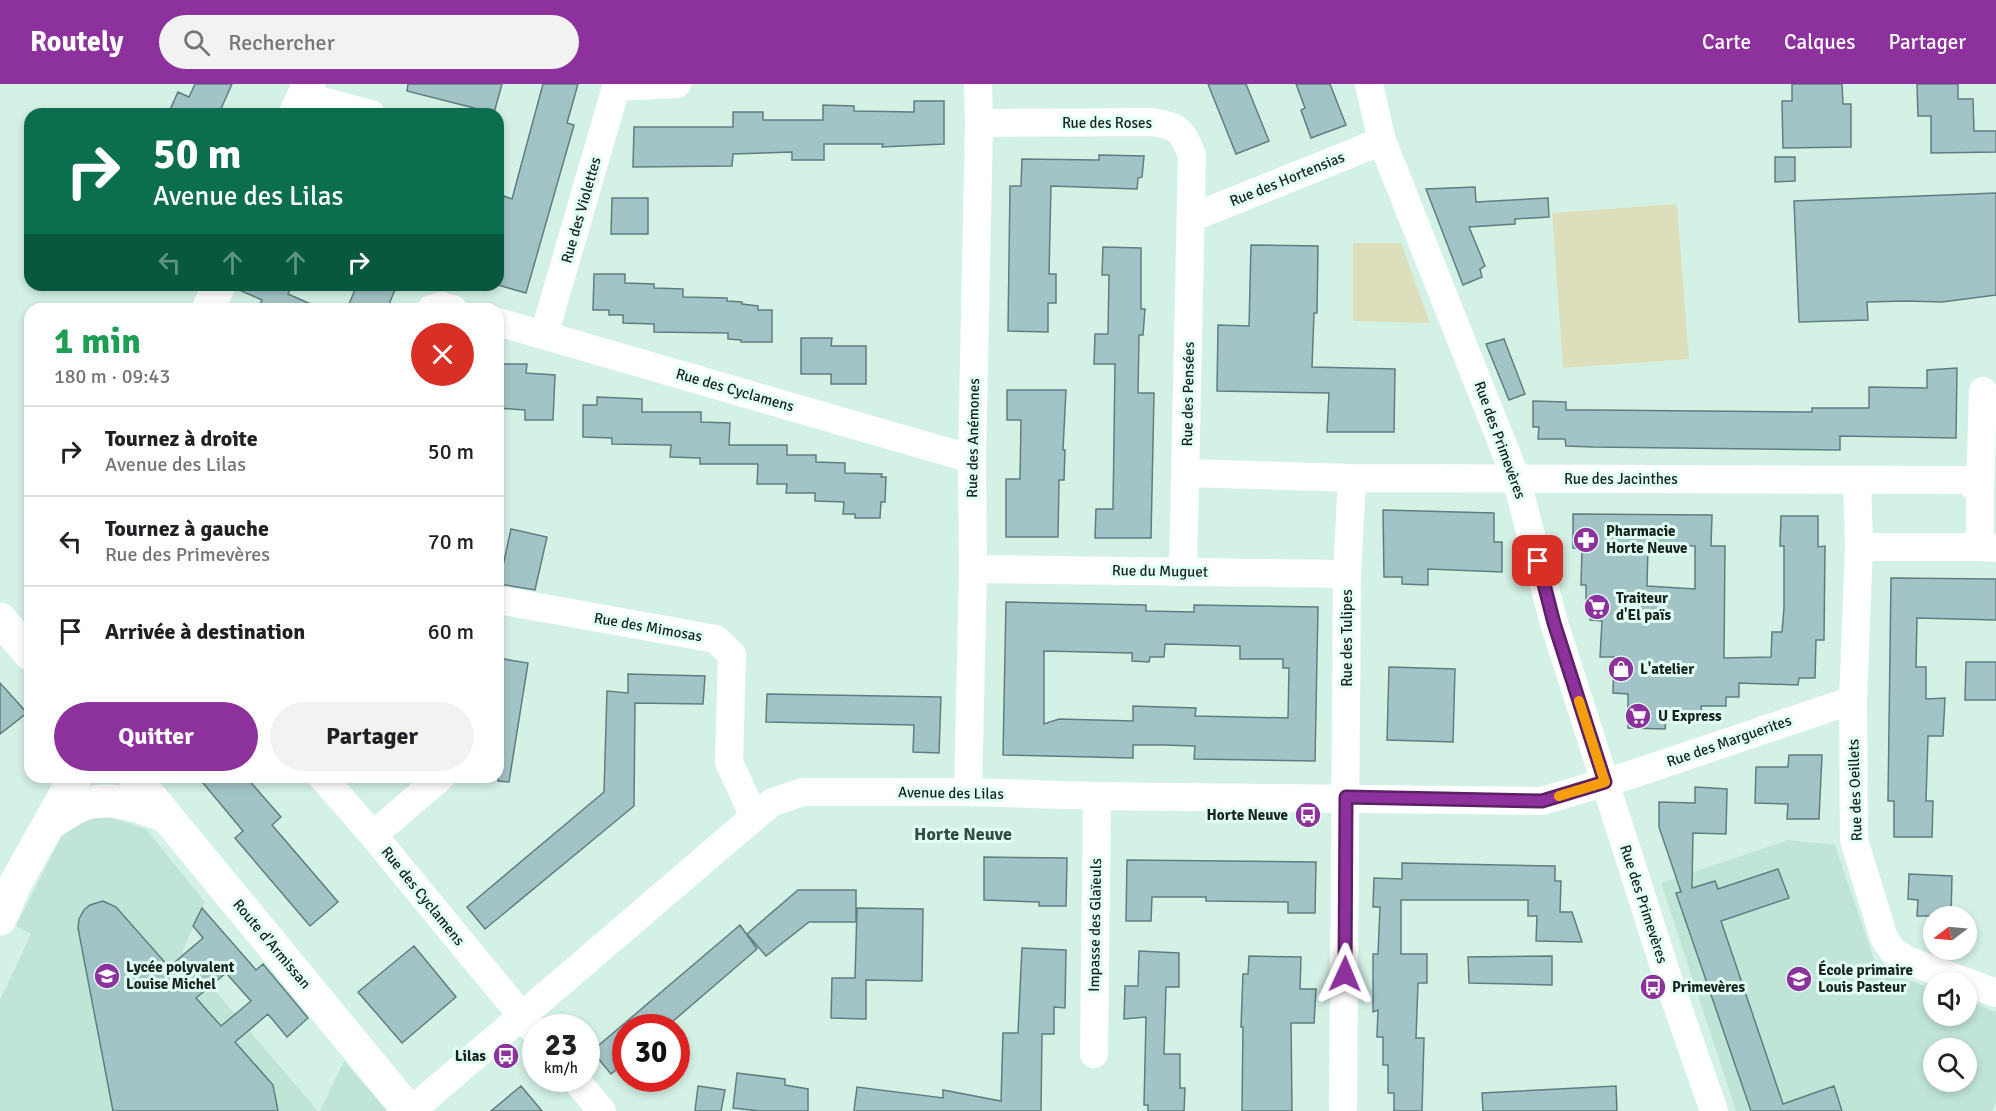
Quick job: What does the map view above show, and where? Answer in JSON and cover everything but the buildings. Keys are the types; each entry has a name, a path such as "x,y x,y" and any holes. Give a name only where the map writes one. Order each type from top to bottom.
{"street":[{"path":"617,86 677,84"},
{"name":"Rue des Anémones","path":"968,792 973,569 972,459 978,84"},
{"name":"Rue des Primevères","path":"1369,84 1382,141 1516,478 1554,623 1671,988 1714,1111"},
{"name":"Rue des Violettes","path":"544,335 617,86"},
{"path":"302,98 345,108"},
{"name":"Rue des Roses","path":"979,123 1151,122 1171,125 1185,137 1192,155 1191,218"},
{"name":"Rue des Hortensias","path":"1191,218 1382,141"},
{"name":"Rue des Pensées","path":"1183,571 1191,218"},
{"name":"Rue des Cyclamens","path":"504,324 972,459"},
{"path":"1859,547 1988,547 1980,492 1983,391"},
{"name":"Rue des Jacinthes","path":"1186,473 1352,478 1967,480 1980,492"},
{"name":"Rue des Tulipes","path":"1343,1111 1347,574 1352,478"},
{"name":"Rue des Oeillets","path":"1857,480 1859,547 1853,700 1854,840 1884,938 1893,951 1909,960 1996,993"},
{"name":"Rue du Muguet","path":"973,569 1347,574"},
{"name":"Rue des Mimosas","path":"504,601 716,639 732,655 729,762 754,817"},
{"path":"0,619 24,647"},
{"name":"Rue des Marguerites","path":"1605,782 1853,700"},
{"name":"Avenue des Lilas","path":"540,1014 754,817 773,802 804,792 968,792 1274,799 1346,797 1542,801 1605,782"},
{"path":"0,919 15,884 72,783"},
{"name":"Route d'Armissan","path":"139,783 410,1111"},
{"name":"Rue des Cyclamens","path":"327,783 373,835 522,1018"},
{"path":"373,835 434,783"},
{"name":"Impasse des Glaïeuls","path":"1094,1054 1097,796"},
{"path":"48,825 79,806 104,801 134,805 166,816"},
{"name":"Avenue des Lilas","path":"410,1111 522,1029"},
{"path":"586,1092 602,1111"}],"shaded area":[{"path":"1677,204 1689,359 1563,368 1552,213"},
{"path":"1353,243 1401,243 1430,323 1353,321"},
{"name":"Lycée polyvalent Louise Michel","path":"91,817 109,817 146,829 205,902 182,952 318,1111 0,1111 0,1000 31,934 16,926 63,833"},
{"name":"École primaire Louis Pasteur","path":"1788,840 1835,845 1877,969 1923,985 1923,1026 1977,1026 1977,1005 1996,1012 1996,1102 1992,1111 1736,1111 1661,883"},
{"path":"344,1061 387,1111 320,1111"}],"slow traffic":[{"path":"1559,796 1605,782 1579,701"}],"place":[{"name":"Pharmacie Horte Neuve","path":"1586,540"},
{"name":"Traiteur d'El païs","path":"1597,607"},
{"name":"L'atelier","path":"1621,669"},
{"name":"U Express","path":"1638,716"},
{"name":"Horte Neuve","path":"1308,815"},
{"name":"Lycée polyvalent Louise Michel","path":"107,976"},
{"name":"École primaire Louis Pasteur","path":"1799,979"},
{"name":"Primevères","path":"1653,987"},
{"name":"Lilas","path":"506,1056"}],"district":[{"name":"Horte Neuve","path":"963,834"}],"route":[{"path":"1345,974 1346,797 1542,801 1605,782 1554,623 1538,561"}]}
